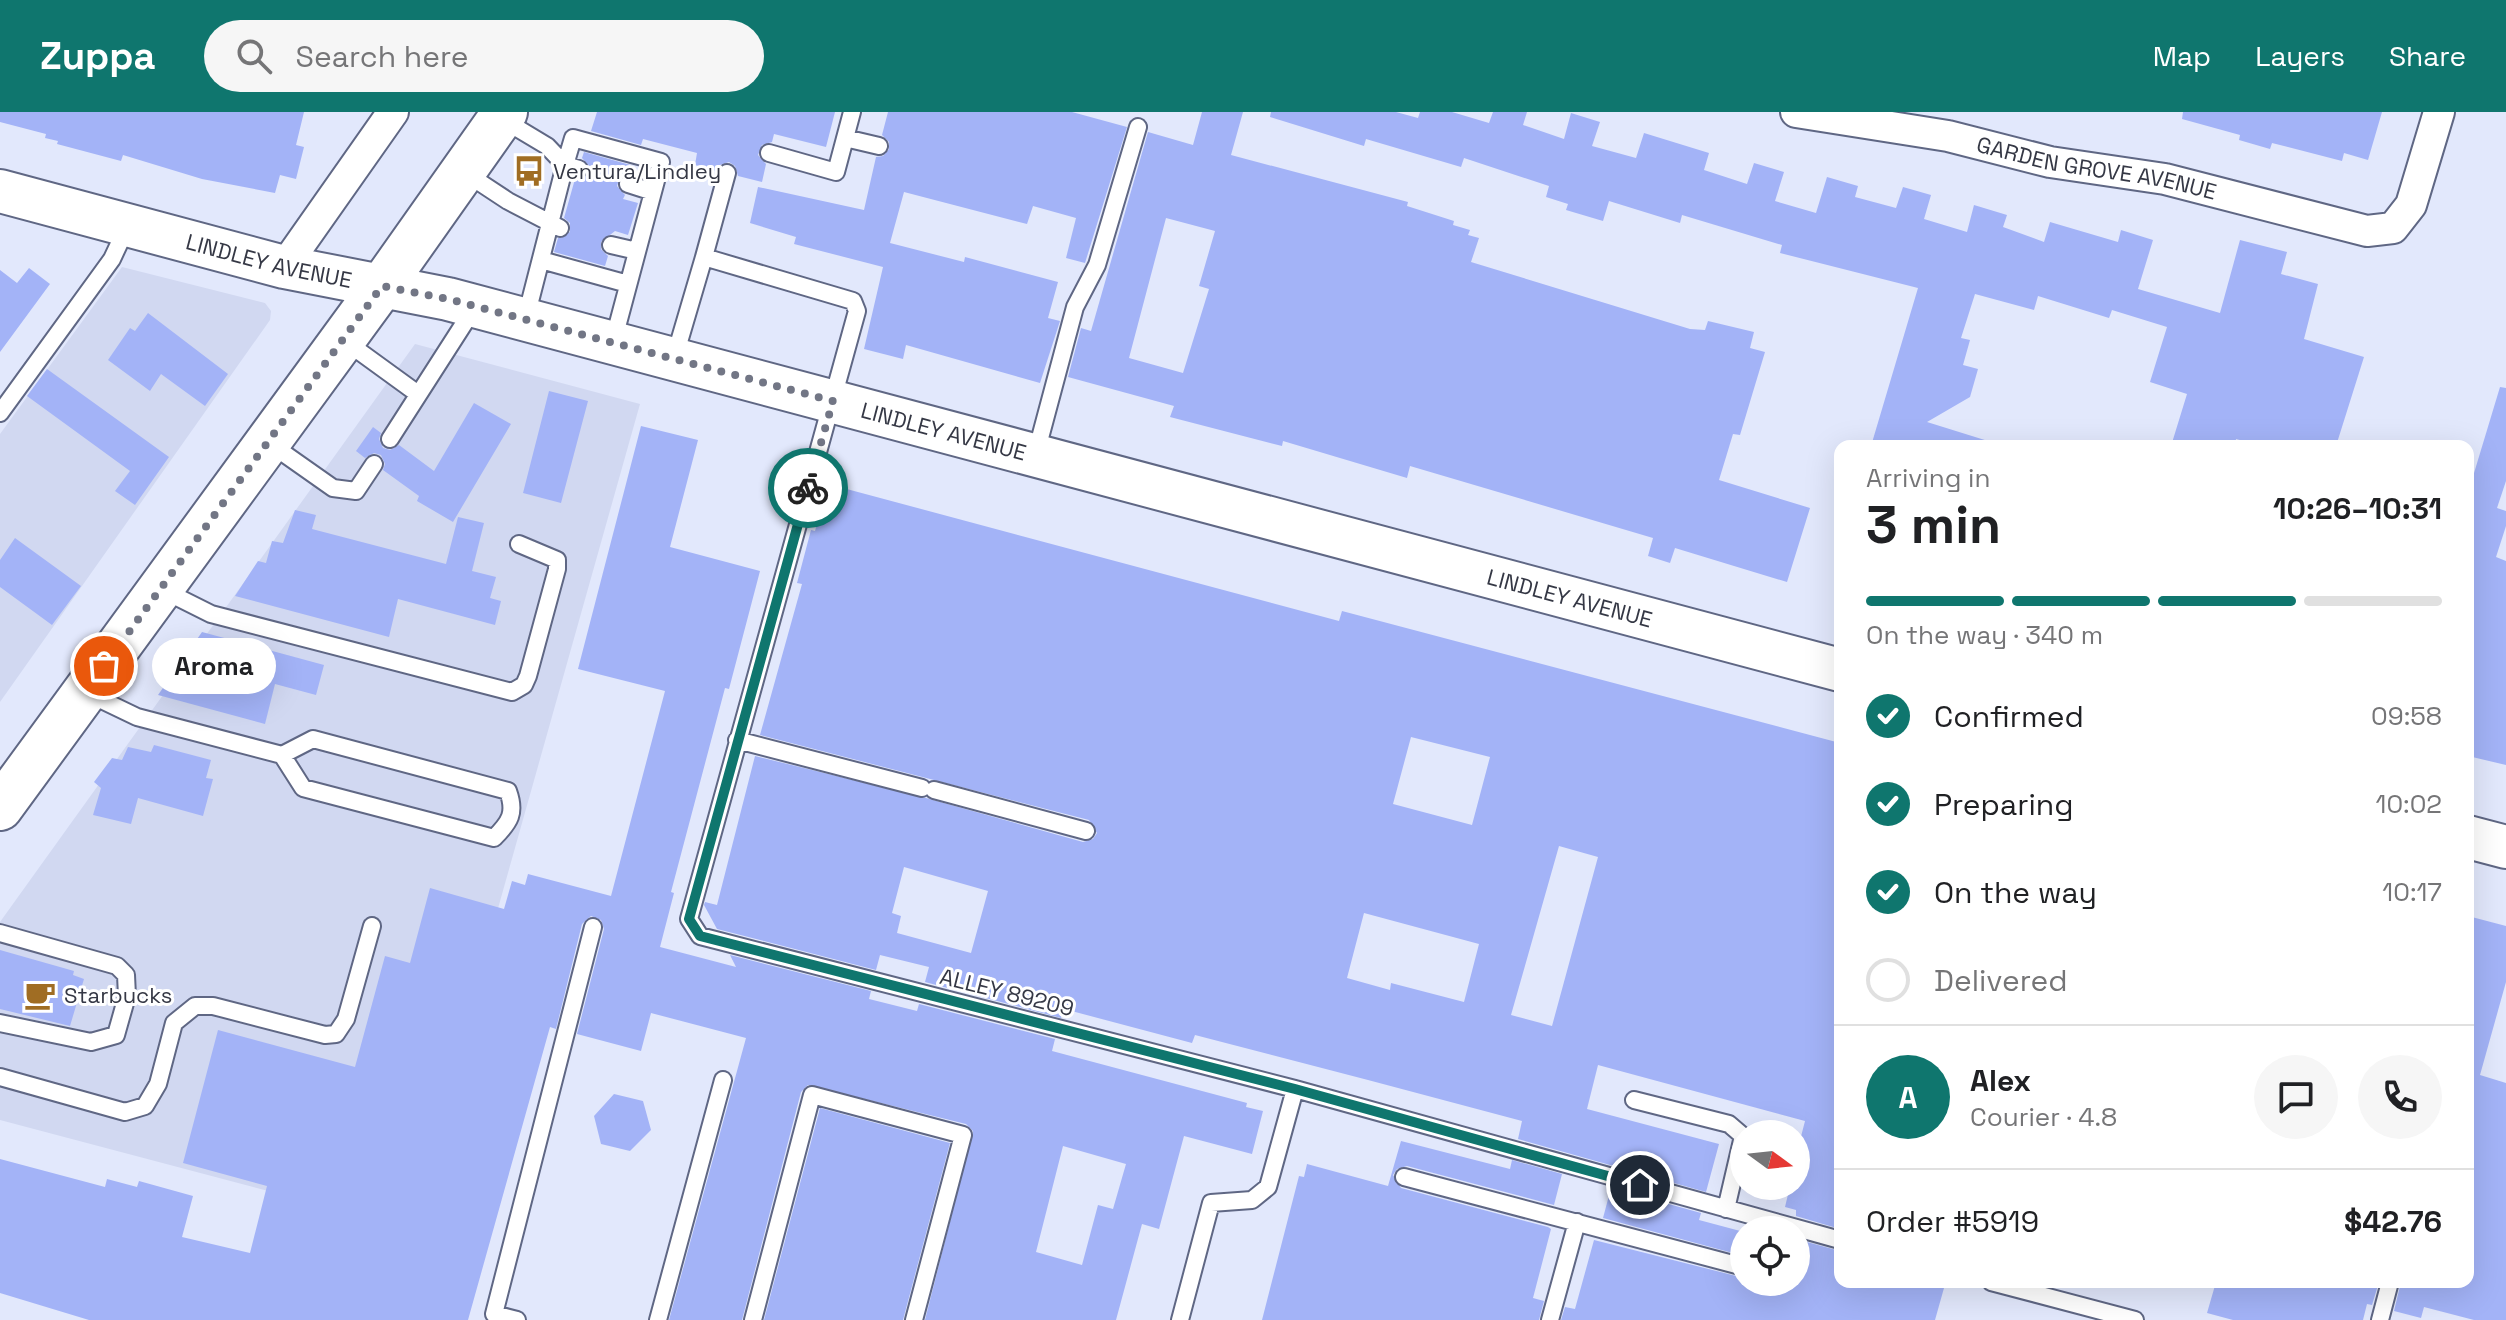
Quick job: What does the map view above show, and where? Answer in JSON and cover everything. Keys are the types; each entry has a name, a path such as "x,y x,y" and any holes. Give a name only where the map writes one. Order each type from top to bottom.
{"main road":[{"path":"0,808 382,286 502,115"},
{"name":"LINDLEY AVENUE","path":"0,191 284,267 475,306 1834,668"},
{"path":"2474,839 2506,847"}],"street":[{"path":"284,267 393,112"},
{"name":"GARDEN GROVE AVENUE","path":"1796,112 1948,136 2050,162 2165,179 2367,231 2393,228 2411,205 2439,112"}],"lane":[{"path":"769,153 836,172 852,112"},
{"path":"502,115 572,167"},
{"path":"1036,455 1075,307 1097,265 1138,127"},
{"path":"525,320 572,167 573,138 661,162 612,343"},
{"path":"845,138 879,146"},
{"path":"463,171 555,226"},
{"path":"673,359 727,173"},
{"path":"628,184 653,192"},
{"path":"0,413 112,259 127,225"},
{"path":"611,245 637,251"},
{"name":"ALLEY 89209","path":"704,257 853,301 857,311 689,919 700,936 1295,1089 1834,1238"},
{"path":"541,260 628,284"},
{"path":"390,439 475,306"},
{"path":"342,338 418,394"},
{"path":"266,441 333,488 356,491 374,464"},
{"path":"160,588 211,614 512,692 524,685 528,676 557,569 557,560 550,555 519,544"},
{"path":"86,692 137,717 282,755 313,739 508,791 514,807 509,824 494,838 303,788 282,755"},
{"path":"737,740 1086,831"},
{"path":"0,1077 125,1112 145,1106 158,1084 174,1023 195,1006 213,1006 325,1035 336,1034 346,1019 372,926"},
{"path":"517,1320 494,1314 593,927"},
{"path":"0,933 117,966 126,975 127,996 116,1035 91,1042 0,1023"},
{"path":"658,1320 723,1080"},
{"path":"1180,1320 1211,1203 1252,1200 1268,1187 1295,1089"},
{"path":"753,1320 812,1095 963,1135 914,1320"},
{"path":"1634,1100 1738,1129 1743,1136 1726,1209"},
{"path":"1404,1177 1730,1263"},
{"path":"1550,1320 1577,1222"},
{"path":"2011,1288 2105,1316 2135,1320"},
{"path":"2380,1320 2388,1288"}],"shaded area":[{"path":"122,267 265,303 271,311 270,320 0,702 0,434"},
{"path":"415,344 640,404 408,1228 0,1120 0,922"}],"building":[{"path":"0,112 304,112 296,145 304,147 296,179 280,175 275,193 202,179 123,155 121,161 57,144 58,141 45,138 46,134 0,122"},
{"path":"597,112 835,112 826,147 774,134 772,142 762,145 758,155 766,164 762,182 738,176 735,166 729,162 720,165 716,171 695,165 697,153 643,139 641,145 591,131"},
{"path":"888,112 1072,112 1127,127 1085,263 1066,258 1076,218 1033,206 1027,224 904,192 890,243 964,262 965,257 1058,282 1048,318 1060,321 1040,383 906,345 903,359 864,349 883,267 794,244 796,237 750,223 758,187 864,210 876,157 883,156 889,149 889,142 882,135"},
{"path":"1202,112 1243,112 1231,155 1408,202 1407,206 1454,221 1453,225 1470,230 1468,235 1479,238 1471,262 1690,329 1705,330 1708,321 1754,332 1750,348 1765,352 1740,435 1733,434 1719,480 1810,508 1787,582 1675,548 1670,563 1648,556 1653,538 1410,466 1407,478 1283,441 1282,446 1170,417 1174,406 1068,377 1081,328 1091,331 1148,132 1193,145","holes":["1166,218 1215,231 1199,286 1209,289 1183,373 1129,358"]},
{"path":"1271,112 1396,112 1418,118 1420,112 1452,112 1489,123 1493,112 1527,112 1523,125 1564,139 1571,113 1600,122 1592,146 1636,158 1644,133 1709,153 1704,170 1747,184 1754,163 1784,172 1775,201 1816,213 1827,177 1858,186 1855,197 1896,208 1903,187 1931,195 1924,219 1967,232 1974,205 2007,215 2003,227 2044,242 2050,222 2118,242 2121,230 2153,240 2138,289 2220,313 2240,240 2287,252 2281,274 2318,284 2304,339 2364,357 2338,440 2173,440 2187,394 2150,382 2167,327 2112,310 2109,318 2038,296 2034,310 1975,294 1961,338 1970,340 1963,365 1978,369 1970,397 1927,422 1985,440 1873,440 1918,288 1780,253 1782,245 1682,215 1680,223 1609,201 1603,221 1566,210 1568,204 1546,197 1549,186 1464,158 1461,167 1366,139 1364,146 1270,117"},
{"path":"2183,112 2382,112 2368,160 2344,153 2342,161 2272,143 2270,149 2239,140 2240,135 2182,119"},
{"path":"584,152 634,166 632,174 620,176 617,186 625,195 623,199 638,203 628,235 615,231 601,242 601,249 608,256 605,266 554,252 558,238 570,232 570,223 564,218 575,179 582,179 589,173 589,166 582,158"},
{"path":"29,268 50,284 0,352 0,270 17,283"},
{"path":"148,313 228,374 205,406 161,374 150,391 108,360 130,328 135,331"},
{"path":"47,369 169,457 135,505 115,491 130,471 27,396"},
{"path":"2500,387 2506,388 2506,481 2497,508 2506,511 2506,526 2496,557 2506,561 2506,765 2474,757 2474,473"},
{"path":"549,391 588,401 561,503 523,493"},
{"path":"474,403 511,424 453,522 417,501 419,496 383,470 385,464 381,455 374,453 365,458 356,451 373,427 381,433 379,439 383,448 390,450 399,445 434,471"},
{"path":"641,426 698,440 670,547 760,571 729,689 725,688 671,892 674,893 660,947 736,967 730,955 871,991 869,999 917,1011 919,1004 1055,1039 1052,1051 1247,1103 1246,1107 1263,1111 1252,1154 1184,1136 1159,1229 1142,1224 1116,1320 925,1320 973,1131 966,1124 808,1085 801,1092 742,1320 669,1320 746,1038 651,1013 641,1051 577,1034 604,929 601,920 591,916 582,924 556,1029 550,1027 468,1320 89,1320 0,1293 0,1159 105,1187 107,1179 137,1187 139,1181 193,1196 182,1237 250,1253 267,1186 183,1163 218,1030 355,1067 385,956 410,963 430,888 504,909 512,881 525,885 528,874 611,896 665,691 578,669","holes":["1063,1146 1126,1164 1113,1209 1098,1205 1082,1265 1036,1252"]},
{"path":"828,484 1339,621 1342,611 1834,741 1834,1227 1810,1220 1810,1216 1796,1216 1796,1210 1785,1207 1787,1200 1810,1200 1810,1120 1598,1065 1587,1109 1719,1144 1706,1192 1518,1139 1522,1121 1368,1080 1195,1035 1192,1043 1064,1009 1061,1018 925,982 929,967 880,955 876,970 717,929 704,905 705,902 717,905 755,756 926,798 1083,842 1093,839 1097,833 1089,820 760,735 802,584 797,583 811,530 815,531","holes":["1411,737 1490,757 1472,825 1393,804","1559,846 1598,857 1552,1026 1511,1015","904,867 988,891 971,953 897,933 901,916 892,913","1364,913 1479,944 1464,1002 1391,983 1390,990 1347,978"]},
{"path":"295,510 316,515 312,529 446,564 458,517 484,523 472,571 496,577 490,598 501,601 495,625 398,599 389,637 235,596 258,561 266,563 272,541 283,543"},
{"path":"15,538 81,586 52,625 0,587 0,560"},
{"path":"202,632 324,665 316,695 275,684 265,724 158,695"},
{"path":"154,745 211,760 206,778 213,779 203,816 138,798 131,824 93,815 101,788 94,782 112,758 122,760 128,747 151,752"},
{"path":"2474,918 2506,926 2506,982 2480,1075 2506,1083 2506,1320 2474,1320 2424,1307 2421,1318 2394,1311 2400,1288 2474,1288"},
{"name":"Starbucks","path":"0,950 74,971 73,975 84,979 70,1026 0,1009"},
{"path":"614,1094 643,1101 651,1130 630,1151 601,1144 594,1116"},
{"path":"820,1108 950,1143 903,1320 764,1320"},
{"path":"1401,1141 1510,1169 1512,1160 1562,1174 1554,1205 1407,1166 1397,1169 1393,1175 1401,1188 1551,1229 1533,1298 1544,1301 1539,1320 1262,1320 1299,1176 1304,1177 1307,1164 1388,1186"},
{"path":"1611,1188 1701,1213 1699,1220 1730,1228 1730,1252 1603,1218"},
{"path":"1594,1240 1730,1274 1730,1296 1810,1296 1810,1243 1834,1249 1834,1288 1944,1288 1935,1320 1561,1320 1565,1307 1575,1309"},
{"path":"2214,1288 2377,1288 2372,1305 2367,1304 2363,1320 2233,1320 2207,1313"}],"way so far":[{"path":"104,666 382,286 448,299 833,401 808,488"}],"place":[{"name":"Ventura/Lindley","path":"529,171"},
{"name":"Aroma","path":"104,666"},
{"name":"Starbucks","path":"40,995"}],"route":[{"path":"808,488 689,919 700,936 1295,1089 1640,1185"}]}
